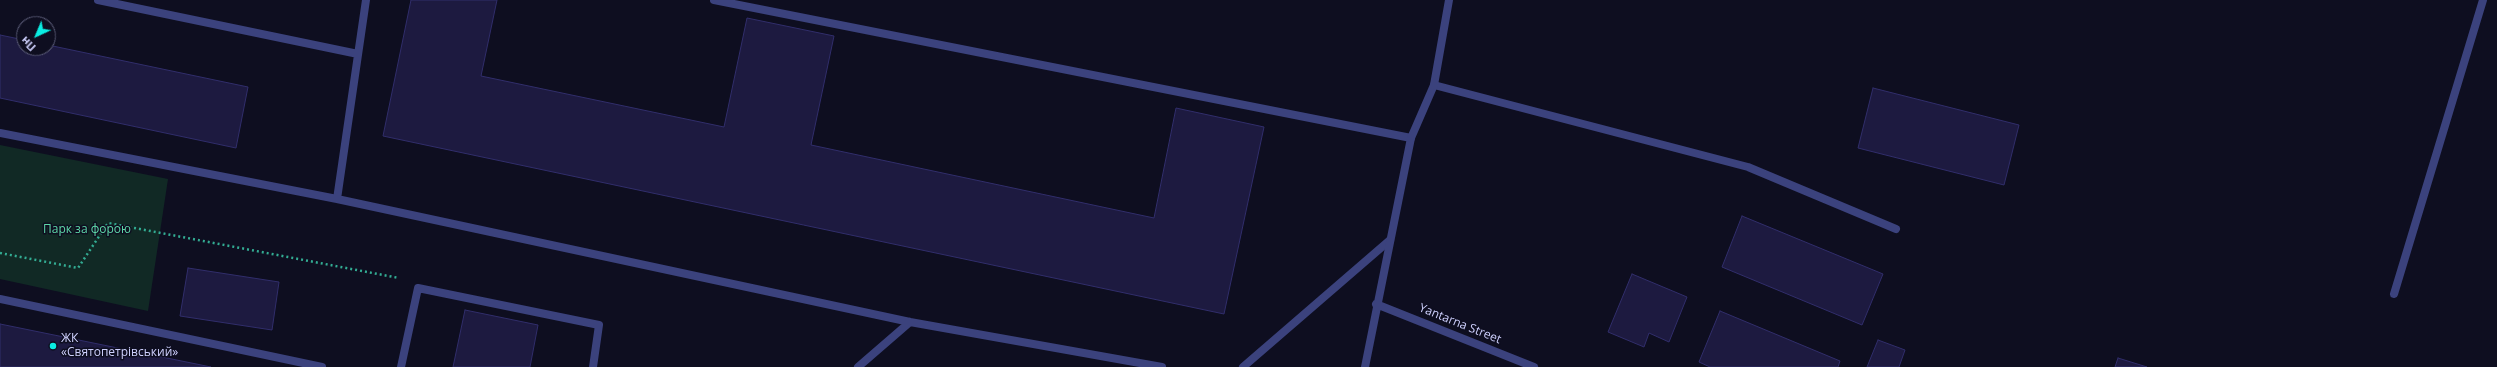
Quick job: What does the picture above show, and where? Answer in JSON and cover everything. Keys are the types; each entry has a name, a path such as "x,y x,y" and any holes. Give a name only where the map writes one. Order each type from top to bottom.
{"street":[{"path":"98,0 358,54"},
{"path":"337,199 366,0"},
{"path":"714,0 1411,138"},
{"path":"1365,367 1376,304 1411,138 1434,85 1450,0"},
{"path":"2394,294 2483,0"},
{"path":"1434,85 1748,167 1896,229"},
{"path":"0,133 337,199 910,322 1162,367"},
{"path":"1243,367 1390,240"},
{"path":"401,367 418,288 599,325 593,367"},
{"path":"0,299 322,367"},
{"name":"Yantarna Street","path":"1376,304 1534,367"},
{"path":"858,367 910,322"}],"path":[{"path":"0,252 78,268 108,223 396,276 418,288"}],"green space":[{"name":"Парк за форою","path":"0,145 168,179 148,311 0,279"}],"building":[{"path":"411,0 497,0 481,76 724,127 747,18 834,36 811,145 1154,218 1176,108 1264,127 1224,314 383,136"},
{"path":"0,35 16,38 16,56 56,56 56,47 248,87 236,148 0,98"},
{"path":"1873,88 2019,125 2004,185 1858,148"},
{"path":"1742,216 1883,274 1862,325 1722,267"},
{"path":"188,268 279,282 272,330 180,316"},
{"path":"1632,274 1687,297 1669,342 1649,333 1644,347 1608,332"},
{"path":"465,310 538,325 530,367 453,367"},
{"path":"1720,311 1840,361 1838,367 1710,367 1699,362"},
{"name":"ЖК «Святопетрівський»","path":"0,324 211,367 0,367"},
{"path":"1878,340 1905,350 1899,367 1867,367"},
{"path":"2118,358 2147,367 2115,367"}],"place":[{"name":"ЖК «Святопетрівський»","path":"53,346"}]}
